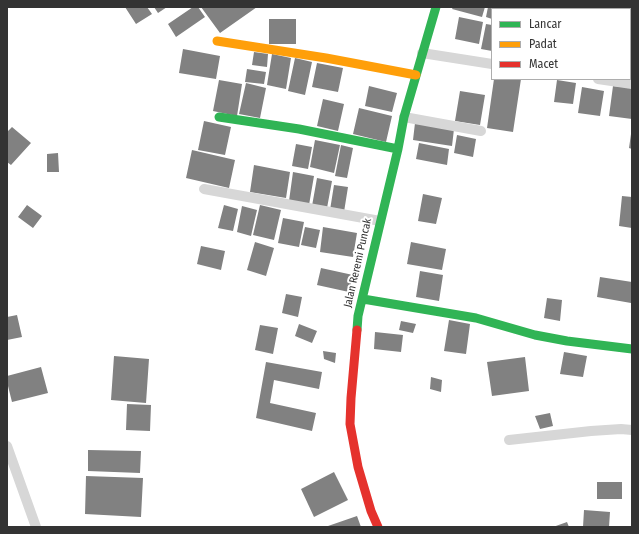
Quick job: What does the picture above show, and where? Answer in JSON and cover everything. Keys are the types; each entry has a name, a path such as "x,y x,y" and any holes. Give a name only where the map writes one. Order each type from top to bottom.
{"street":[{"name":"Jalan Reremi Puncak","path":"378,527 371,511 358,467 350,424 350,398 358,316 398,149 404,117 436,7"},
{"path":"217,41 326,58 416,75"},
{"path":"422,53 491,64"},
{"path":"605,80 632,84"},
{"path":"219,117 299,129 398,149"},
{"path":"404,117 481,131"},
{"path":"204,189 380,221"},
{"path":"363,299 476,318 535,335 567,341 632,348"},
{"path":"509,440 591,431 621,429 632,430"},
{"path":"7,446 36,527"}],"building":[{"path":"125,7 147,7 152,14 136,24"},
{"path":"154,7 167,7 158,13"},
{"path":"193,7 198,7 205,17 176,37 168,24"},
{"path":"201,7 257,7 220,33"},
{"path":"453,7 485,7 482,17 452,9"},
{"path":"488,7 520,7 491,8 491,19 486,17"},
{"path":"549,7 574,7 574,8"},
{"path":"576,7 593,7 592,8"},
{"path":"632,7 631,10 631,8 604,8"},
{"path":"459,17 483,22 479,44 455,39"},
{"path":"269,19 296,19 296,44 269,44"},
{"path":"486,24 491,25 491,51 481,49"},
{"path":"183,49 220,56 216,79 179,73"},
{"path":"254,52 268,54 267,67 252,65"},
{"path":"272,54 291,58 286,89 267,85"},
{"path":"295,58 312,62 305,95 288,91"},
{"path":"317,63 343,68 338,92 312,87"},
{"path":"247,69 266,72 264,84 245,82"},
{"path":"219,80 242,84 237,116 213,111"},
{"path":"494,80 521,80 513,132 487,128"},
{"path":"557,80 576,83 573,104 554,102"},
{"path":"246,83 266,88 260,118 239,114"},
{"path":"369,86 397,93 392,112 365,106"},
{"path":"613,86 632,88 632,119 609,116"},
{"path":"582,87 604,91 600,116 578,113"},
{"path":"460,91 485,95 480,125 455,121"},
{"path":"323,99 344,104 338,131 317,126"},
{"path":"359,108 392,116 386,142 353,134"},
{"path":"204,121 231,127 225,155 198,150"},
{"path":"415,123 454,129 452,146 413,140"},
{"path":"12,127 31,143 11,165 7,162 7,132"},
{"path":"632,134 632,149 629,148"},
{"path":"457,135 476,139 473,157 454,153"},
{"path":"315,140 340,145 334,173 310,167"},
{"path":"419,143 449,149 447,165 416,159"},
{"path":"296,144 312,147 308,169 292,166"},
{"path":"341,145 353,148 347,178 335,176"},
{"path":"192,150 235,160 229,188 186,178"},
{"path":"58,153 59,172 47,172 47,154"},
{"path":"254,165 290,172 286,198 250,192"},
{"path":"293,172 314,176 309,205 289,201"},
{"path":"317,178 332,181 327,208 312,206"},
{"path":"334,185 348,187 344,212 330,210"},
{"path":"423,194 442,198 436,224 418,221"},
{"path":"622,196 632,197 632,228 619,226"},
{"path":"27,205 42,216 33,228 18,217"},
{"path":"224,205 238,209 233,231 218,228"},
{"path":"260,205 281,210 274,240 253,235"},
{"path":"242,206 257,210 251,236 237,232"},
{"path":"283,218 304,222 299,247 278,243"},
{"path":"305,227 320,230 316,248 301,245"},
{"path":"323,227 357,233 353,257 320,252"},
{"path":"255,242 274,248 266,276 247,270"},
{"path":"411,242 446,249 442,270 407,264"},
{"path":"201,246 225,251 221,270 197,264"},
{"path":"321,268 353,275 349,292 317,285"},
{"path":"420,271 443,275 439,301 416,297"},
{"path":"600,277 632,282 631,303 597,297"},
{"path":"286,294 302,297 298,317 282,313"},
{"path":"547,298 562,300 560,321 544,318"},
{"path":"17,315 22,337 7,340 7,317"},
{"path":"449,320 470,324 466,354 444,351"},
{"path":"401,321 416,324 413,333 399,330"},
{"path":"299,324 317,331 312,343 295,336"},
{"path":"260,325 278,328 273,354 255,350"},
{"path":"375,332 403,335 401,352 374,349"},
{"path":"323,351 336,353 335,363 324,359"},
{"path":"564,352 587,356 583,377 560,374"},
{"path":"114,356 149,359 146,403 111,400"},
{"path":"525,357 529,391 492,396 487,362"},
{"path":"266,362 322,372 319,389 274,380 270,403 316,413 312,431 256,418"},
{"path":"41,367 48,393 12,402 7,376"},
{"path":"431,377 442,380 441,392 430,389"},
{"path":"127,404 151,405 150,431 126,430"},
{"path":"550,413 553,426 540,429 535,416"},
{"path":"88,450 141,451 140,473 88,471"},
{"path":"334,472 348,500 314,517 301,489"},
{"path":"86,476 143,478 141,517 85,514"},
{"path":"597,482 622,482 622,499 597,499"},
{"path":"584,510 610,512 609,527 583,527"},
{"path":"357,516 361,527 328,527 328,526"},
{"path":"567,522 569,527 553,527"}],"traffic: fast":[{"path":"357,330 358,316 398,149 404,117 436,7"},
{"path":"219,117 299,129 398,149"},
{"path":"363,299 476,318 535,335 567,341 632,349"}],"traffic: slow":[{"path":"217,41 326,58 416,75"}],"traffic: jam":[{"path":"357,330 350,424 358,467 371,511 378,527"}]}
